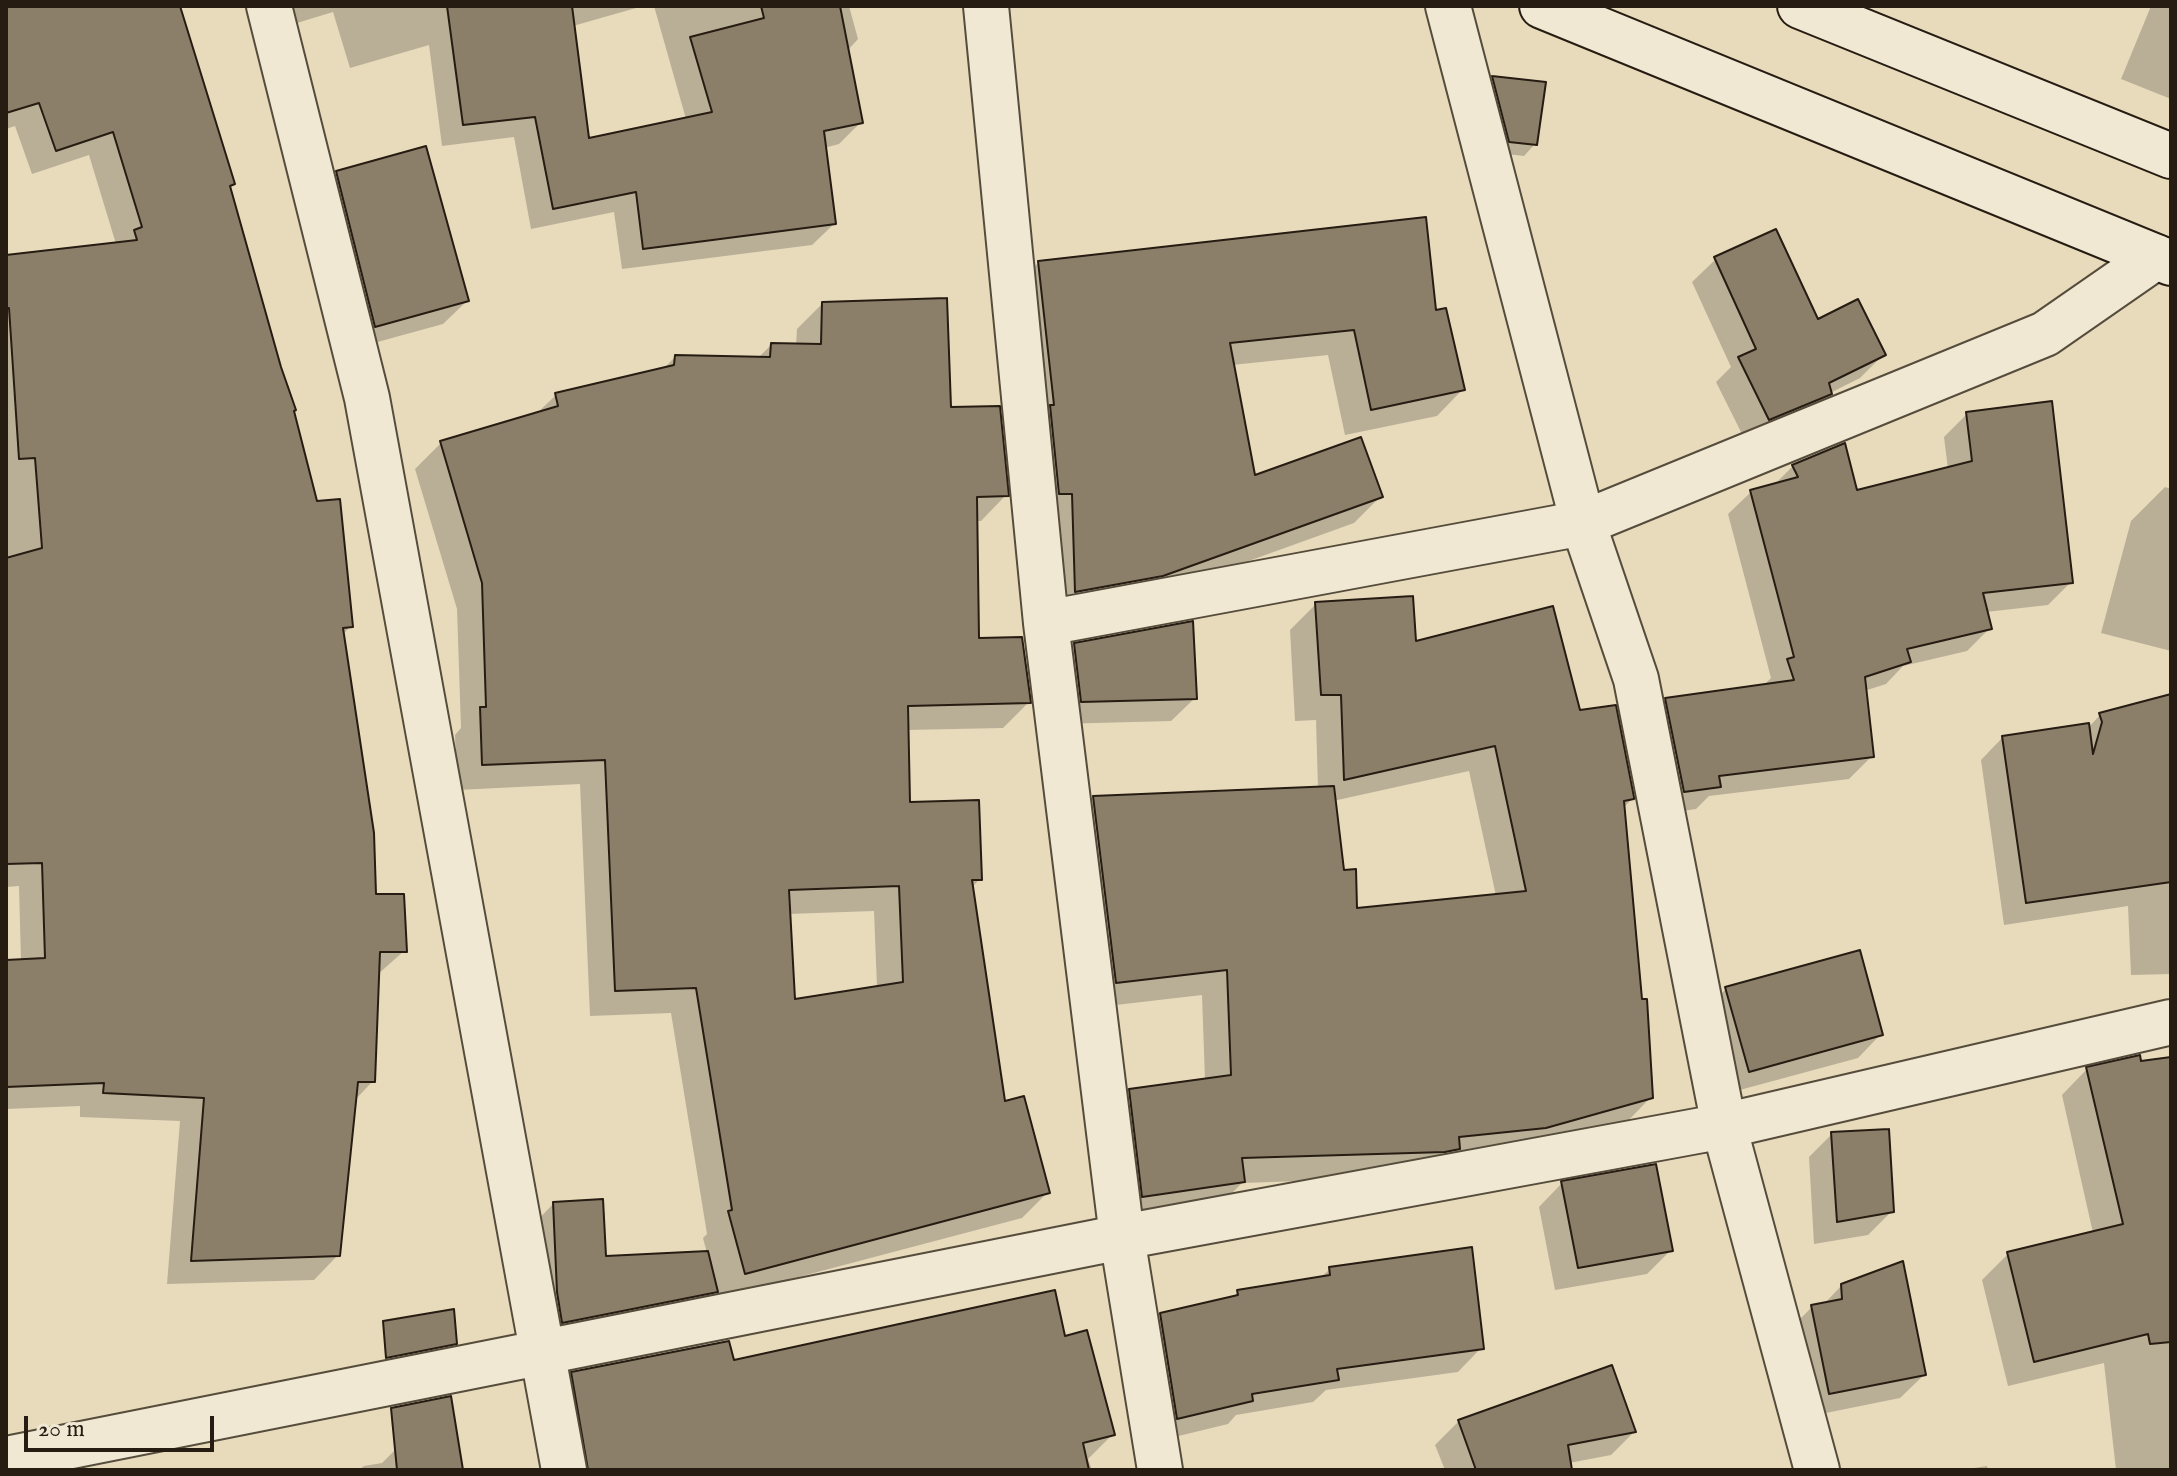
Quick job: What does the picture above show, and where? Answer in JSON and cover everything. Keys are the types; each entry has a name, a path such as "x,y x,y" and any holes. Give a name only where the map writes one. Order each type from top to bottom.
{"street":[{"path":"269,6 367,398 564,1470"},
{"path":"986,6 1046,623 1122,1237 1160,1470"},
{"path":"1448,6 1583,523 1636,679 1724,1126 1817,1470"},
{"path":"1542,6 2163,260"},
{"path":"1802,6 2171,156"},
{"path":"1046,623 1583,523 2045,334 2163,260"},
{"path":"6,1459 1122,1237 1724,1126 2171,1022"}],"building":[{"path":"6,6 180,6 235,184 230,186 296,410 317,501 340,499 353,627 343,628 374,833 376,894 404,894 407,952 380,952 375,1082 358,1082 340,1256 191,1261 204,1098 103,1093 104,1083 6,1087 6,960 45,958 42,863 6,864 6,558 42,548 35,458 19,459 9,308 6,309 6,255 137,240 134,230 142,227 113,132 56,151 39,103 6,113"},
{"path":"447,6 572,6 589,138 712,112 690,37 764,18 761,6 840,6 863,123 824,131 836,224 643,249 636,192 553,209 535,117 463,125"},
{"path":"1492,76 1546,82 1537,145 1509,142"},
{"path":"426,146 469,301 375,327 336,171"},
{"path":"1426,217 1436,310 1446,308 1465,390 1371,410 1354,330 1230,343 1255,475 1361,437 1383,497 1163,576 1075,592 1072,494 1059,494 1050,405 1054,405 1038,261"},
{"path":"1776,229 1818,319 1858,299 1886,355 1829,383 1832,394 1769,420 1738,357 1756,349 1714,257"},
{"path":"947,298 951,407 1000,406 1009,496 977,497 979,638 1022,637 1031,703 908,706 910,802 979,800 982,880 972,880 1005,1101 1024,1096 1050,1193 745,1274 728,1211 732,1210 696,988 615,991 605,760 482,765 480,707 486,707 482,583 440,441 558,406 555,393 674,365 675,355 770,357 771,343 821,344 822,302","holes":["899,886 903,982 795,999 789,890"]},
{"path":"2052,401 2073,583 1983,593 1992,629 1907,649 1911,662 1865,677 1874,757 1719,776 1721,787 1684,792 1665,698 1794,680 1787,659 1794,657 1750,490 1798,477 1792,465 1845,443 1857,490 1972,461 1966,412"},
{"path":"1413,596 1416,641 1553,606 1580,710 1616,705 1634,797 1624,801 1642,999 1647,999 1653,1098 1546,1128 1459,1137 1460,1149 1445,1152 1242,1158 1245,1182 1142,1197 1129,1089 1231,1075 1227,970 1116,983 1093,796 1334,786 1344,870 1356,869 1357,908 1526,891 1495,746 1344,780 1341,695 1321,695 1315,602"},
{"path":"1193,621 1197,699 1081,702 1074,643"},
{"path":"2171,694 2171,882 2026,903 2002,736 2089,723 2093,754 2102,722 2099,713"},
{"path":"1860,950 1883,1035 1749,1072 1725,987"},
{"path":"2140,1055 2141,1061 2171,1057 2171,1342 2150,1344 2148,1334 2034,1362 2007,1252 2123,1224 2086,1067"},
{"path":"1889,1129 1894,1212 1837,1222 1831,1132"},
{"path":"1656,1164 1673,1251 1578,1268 1561,1181"},
{"path":"603,1199 606,1256 708,1251 718,1292 562,1323 557,1292 553,1202"},
{"path":"1472,1247 1484,1349 1337,1369 1339,1380 1252,1394 1253,1401 1177,1419 1160,1313 1238,1295 1237,1290 1330,1275 1329,1267"},
{"path":"1903,1261 1926,1375 1829,1394 1811,1305 1842,1299 1841,1284"},
{"path":"1055,1290 1065,1336 1087,1330 1115,1435 1083,1443 1089,1470 588,1470 571,1372 729,1341 734,1360"},
{"path":"454,1309 457,1344 386,1358 383,1321"},
{"path":"1612,1365 1636,1432 1568,1445 1572,1470 1476,1470 1458,1420"},
{"path":"451,1396 463,1470 397,1470 391,1408"}]}
